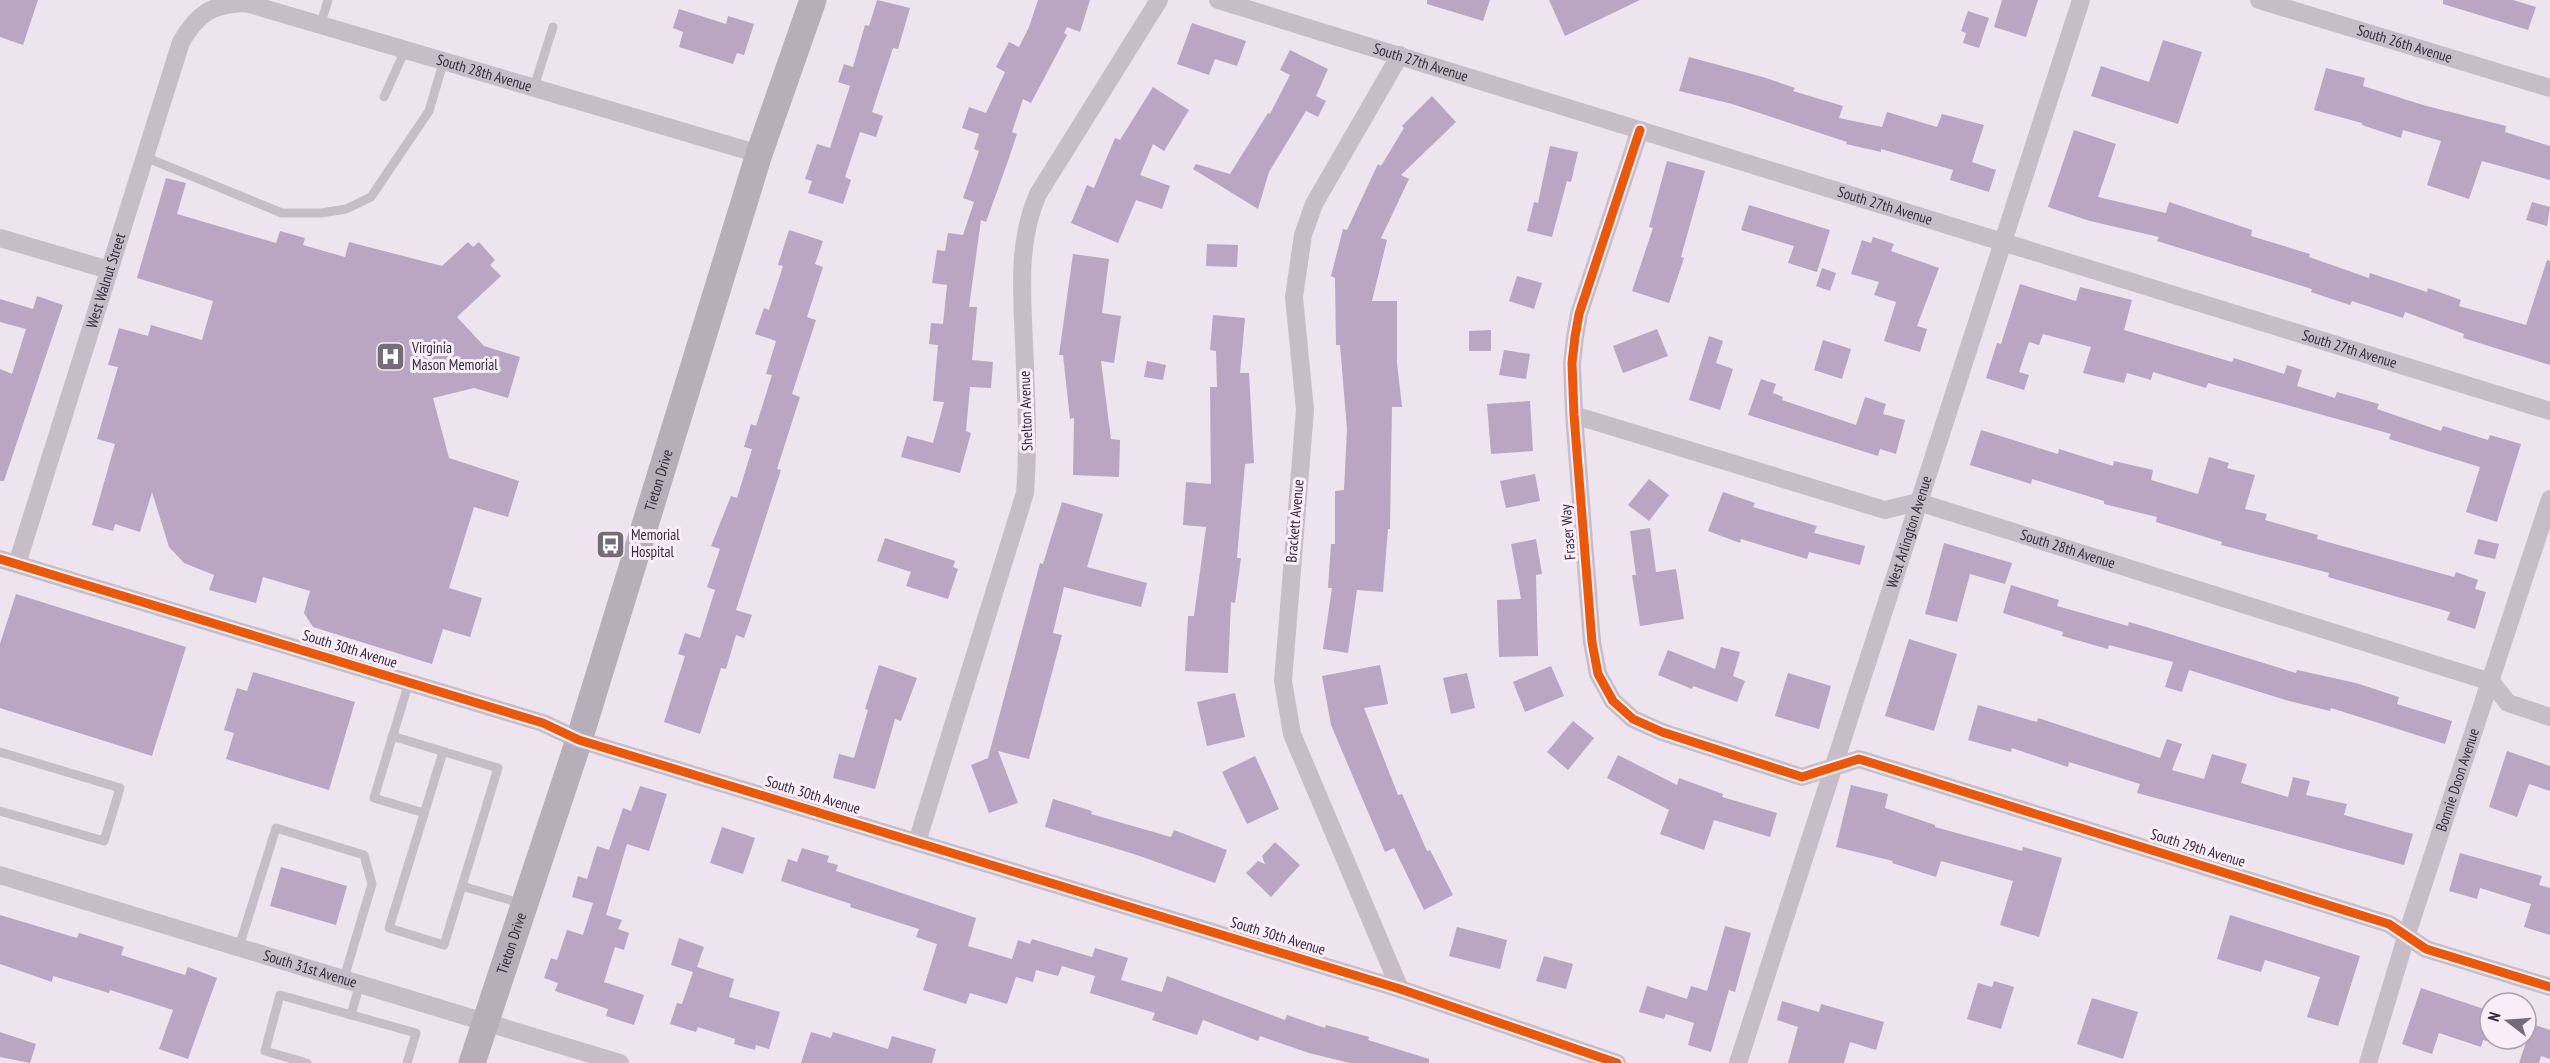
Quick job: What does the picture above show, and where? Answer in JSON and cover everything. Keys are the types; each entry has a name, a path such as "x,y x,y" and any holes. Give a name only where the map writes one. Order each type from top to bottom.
{"main road":[{"name":"Tieton Drive","path":"472,1063 579,740 759,154 813,0"}],"street":[{"name":"Shelton Avenue","path":"917,842 1025,493 1028,435 1021,274 1023,240 1029,213 1038,194 1159,0"},
{"name":"South 27th Avenue","path":"1218,0 2550,411"},
{"name":"West Arlington Avenue","path":"1738,1063 2081,0"},
{"name":"South 26th Avenue","path":"2259,0 2550,88"},
{"name":"South 28th Avenue","path":"210,9 228,3 246,3 406,48 759,154"},
{"name":"West Walnut Street","path":"8,561 109,270 181,42 193,22 210,9"},
{"name":"Brackett Avenue","path":"1400,55 1314,204 1303,235 1294,297 1305,410 1283,649 1283,681 1292,734 1400,989"},
{"name":"Fraser Way","path":"1640,130 1579,314 1572,363 1592,642 1598,674 1613,701 1633,719 1662,732 1802,777 1832,770"},
{"path":"0,238 109,270"},
{"path":"1574,415 1885,510 1918,502"},
{"name":"Bonnie Doon Avenue","path":"2368,1063 2407,934 2550,499"},
{"name":"South 28th Avenue","path":"1918,502 2491,682"},
{"name":"South 30th Avenue","path":"8,561 543,723 579,740 1400,989 1617,1063"},
{"path":"2491,682 2508,703 2550,717"},
{"name":"South 29th Avenue","path":"1832,770 1859,759 2389,924 2426,949 2550,987"},
{"name":"South 31st Avenue","path":"0,875 485,1020 620,1063"}],"lane":[{"path":"321,23 328,0"},
{"path":"534,87 553,27"},
{"path":"384,97 406,48"},
{"path":"145,157 282,213 321,213 346,209 371,197 429,111 444,60"},
{"path":"409,682 374,798 424,813"},
{"path":"393,736 498,768 444,945 389,928 443,752"},
{"path":"0,752 120,788 104,842 0,811"},
{"path":"239,947 276,828 364,855 372,884 352,981 351,1015"},
{"path":"462,886 524,905"},
{"path":"307,1063 265,1051 280,995 416,1033 407,1063"}],"building":[{"path":"0,0 38,0 23,45 0,37"},
{"path":"877,0 910,8 898,49 893,48 872,112 883,116 876,137 860,132 845,177 851,180 843,204 808,193 812,181 805,179 817,144 830,148 850,86 838,82 844,64 853,67 865,25 869,26"},
{"path":"1038,0 1090,0 1080,32 1067,27 1064,33 1067,35 1031,103 1023,99 1012,132 1017,134 1008,161 986,222 981,220 969,307 977,307 972,360 993,362 991,388 970,387 966,431 971,433 960,473 901,457 907,436 933,443 944,402 933,401 938,345 929,344 931,323 943,324 947,285 932,283 937,250 945,251 948,233 963,235 974,202 963,198 979,151 974,149 979,134 962,128 969,107 986,113 1005,72 996,67 1009,42 1019,47"},
{"path":"1427,0 1490,0 1483,21 1427,4"},
{"path":"1549,0 1640,0 1565,36"},
{"path":"2002,0 2038,0 2026,37 1994,27"},
{"path":"2443,0 2513,0 2536,7 2528,30 2443,4"},
{"path":"679,9 726,24 728,16 754,24 744,55 737,53 733,64 679,47 683,32 673,28"},
{"path":"1968,11 1989,18 1979,48 1963,43 1966,33 1961,31"},
{"path":"1192,23 1246,41 1237,66 1215,59 1209,75 1177,64"},
{"path":"2163,40 2202,52 2178,124 2091,96 2101,66 2149,82"},
{"path":"1290,50 1328,69 1316,96 1326,101 1318,117 1306,111 1269,172 1258,209 1193,169 1196,164 1230,174 1268,113 1270,114 1290,75 1280,70"},
{"path":"1689,57 1763,77 1795,88 1793,91 1843,106 1839,118 1882,127 1887,112 1937,127 1942,114 1984,125 1972,162 1996,170 1989,192 1950,180 1953,170 1881,149 1881,152 1846,144 1847,142 1732,104 1679,91"},
{"path":"2326,68 2365,78 2363,86 2423,105 2506,126 2505,132 2550,146 2550,180 2482,161 2469,199 2427,185 2441,141 2403,130 2401,138 2362,125 2362,123 2314,110"},
{"path":"1153,87 1189,110 1164,151 1153,144 1140,175 1170,186 1162,209 1136,200 1118,243 1071,223 1087,185 1094,188 1115,138 1120,140"},
{"path":"1432,96 1456,122 1401,175 1409,179 1381,238 1387,240 1372,301 1397,301 1397,363 1402,407 1392,407 1390,529 1388,529 1383,592 1357,590 1348,653 1323,649 1332,588 1328,588 1331,544 1335,544 1335,491 1344,490 1347,429 1340,345 1336,345 1335,278 1331,276 1343,229 1347,230 1378,164 1381,166 1404,128 1402,126"},
{"path":"2074,130 2116,144 2098,197 2166,213 2169,202 2252,230 2251,236 2310,254 2309,257 2369,278 2370,273 2427,292 2428,288 2461,300 2459,306 2526,325 2547,260 2550,261 2550,365 2463,338 2464,334 2405,312 2403,318 2352,301 2350,305 2311,292 2312,289 2157,241 2159,237 2090,221 2048,207"},
{"path":"1550,146 1578,152 1571,182 1567,181 1552,237 1527,231 1534,202 1538,203"},
{"path":"1667,161 1705,171 1681,257 1684,258 1669,303 1632,291 1653,228 1649,227"},
{"path":"166,178 186,183 177,214 276,243 280,231 305,238 303,245 345,257 349,242 442,266 468,242 473,247 479,242 495,260 490,265 501,276 457,317 484,346 520,357 508,398 474,388 433,398 449,458 519,481 508,517 474,507 449,588 482,598 470,637 443,629 432,664 313,627 304,613 310,591 263,577 256,603 209,590 214,575 184,563 169,547 152,492 140,532 115,524 113,531 92,525 115,444 97,439 118,367 108,365 119,328 148,336 151,325 202,340 213,301 137,278"},
{"path":"2532,202 2550,207 2547,226 2526,220"},
{"path":"1749,205 1830,230 1817,272 1788,263 1794,246 1741,230"},
{"path":"789,230 823,241 815,264 823,267 807,317 816,320 792,394 800,397 777,469 781,470 736,610 752,615 744,638 736,635 726,669 721,668 700,734 664,722 685,656 678,654 685,633 700,638 715,590 707,587 720,549 711,546 731,496 737,498 752,449 744,447 751,424 756,426 772,375 766,374 776,341 755,334 764,308 769,310 783,266 778,265"},
{"path":"1873,237 1894,244 1891,251 1939,268 1917,326 1927,329 1920,352 1884,341 1896,302 1874,295 1879,282 1851,274 1862,240 1871,243"},
{"path":"1207,244 1238,245 1237,267 1206,266"},
{"path":"1073,254 1109,259 1102,313 1121,316 1114,363 1101,361 1111,439 1120,440 1119,477 1073,475 1074,418 1070,419 1063,355 1059,355"},
{"path":"1822,268 1836,273 1830,291 1816,286"},
{"path":"1517,276 1542,283 1534,309 1509,301"},
{"path":"2020,284 2076,301 2080,287 2132,300 2124,330 2232,362 2234,358 2284,374 2287,365 2302,370 2297,386 2335,398 2337,392 2379,404 2377,409 2441,431 2443,426 2488,440 2490,435 2521,444 2497,522 2466,512 2480,467 2389,439 2391,434 2208,383 2206,388 2153,372 2151,380 2127,373 2124,383 2083,373 2091,347 2043,334 2039,345 2029,342 2019,372 2029,375 2024,390 1986,378 1997,343 2001,344"},
{"path":"37,296 63,305 4,481 0,481 0,369 12,374 26,329 0,322 0,299 33,309"},
{"path":"1213,315 1245,318 1240,373 1249,373 1254,463 1245,464 1237,558 1241,558 1235,603 1231,602 1228,673 1185,671 1188,616 1194,616 1206,527 1183,525 1186,482 1211,484 1210,387 1217,387 1216,351 1210,350"},
{"path":"1657,329 1668,356 1623,373 1613,346"},
{"path":"1491,330 1491,351 1469,351 1469,331"},
{"path":"1709,336 1723,341 1716,363 1733,369 1720,410 1689,400"},
{"path":"1823,340 1851,349 1842,379 1814,370"},
{"path":"1504,350 1530,354 1526,379 1499,375"},
{"path":"1147,361 1166,365 1163,380 1144,377"},
{"path":"1761,379 1776,384 1773,393 1783,397 1782,400 1856,425 1865,397 1886,404 1883,414 1905,420 1896,454 1880,449 1878,456 1748,415"},
{"path":"1530,401 1533,451 1491,454 1487,404"},
{"path":"1981,430 2058,454 2059,449 2113,466 2114,461 2153,470 2151,480 2198,494 2209,457 2229,463 2227,468 2255,475 2245,509 2267,514 2265,520 2318,535 2317,539 2454,577 2456,572 2478,580 2475,589 2486,592 2475,629 2447,620 2450,612 2328,577 2329,573 2221,545 2222,542 2156,522 2157,517 2104,504 2104,501 2032,479 2031,484 1970,465"},
{"path":"1535,474 1540,501 1506,508 1500,481"},
{"path":"1649,479 1669,495 1649,521 1628,505"},
{"path":"1723,492 1755,503 1753,507 1817,526 1814,533 1865,546 1860,565 1809,552 1807,559 1741,539 1740,543 1708,531"},
{"path":"1062,502 1103,514 1087,567 1147,583 1141,607 1064,587 1053,633 1062,635 1029,759 998,751 1018,803 989,813 971,765 988,758 1040,563 1043,564"},
{"path":"1650,528 1656,572 1676,569 1684,619 1640,626 1632,575 1636,575 1630,531"},
{"path":"885,538 955,561 953,567 958,569 948,599 906,586 911,572 877,561"},
{"path":"1536,539 1542,574 1536,575 1538,656 1499,657 1497,600 1521,599 1511,544"},
{"path":"2478,539 2499,544 2495,559 2474,554"},
{"path":"1944,543 2012,563 2005,584 1970,574 1957,622 1925,614"},
{"path":"2011,585 2059,600 2057,606 2128,626 2129,622 2296,673 2297,670 2356,683 2399,697 2397,704 2452,721 2445,744 2331,708 2330,711 2289,701 2189,670 2182,692 2165,687 2173,662 2109,645 2108,649 2062,636 2063,632 2003,613"},
{"path":"16,594 186,647 152,756 0,708 0,644"},
{"path":"1909,639 1957,654 1934,731 1885,716"},
{"path":"1721,647 1740,652 1733,676 1745,681 1737,702 1693,686 1692,689 1658,675 1668,650 1715,669"},
{"path":"879,665 917,678 901,721 895,719 875,789 833,778 839,754 854,758 868,710 865,709"},
{"path":"1380,665 1388,704 1364,708 1398,795 1402,794 1427,851 1430,850 1453,895 1424,910 1394,848 1385,852 1331,725 1322,676"},
{"path":"1551,666 1564,696 1525,712 1513,682"},
{"path":"253,672 355,702 329,790 226,759 234,733 224,730 237,688 247,691"},
{"path":"1467,673 1475,708 1451,714 1443,678"},
{"path":"1788,673 1831,686 1819,729 1775,716"},
{"path":"1235,693 1245,737 1207,746 1197,702"},
{"path":"1978,705 2037,722 2038,718 2160,758 2167,739 2182,744 2172,770 2204,779 2212,754 2247,764 2241,783 2288,797 2293,777 2310,781 2306,795 2347,804 2344,815 2413,834 2404,865 2137,793 2140,784 2069,762 2068,767 2012,748 2011,752 1968,740"},
{"path":"1573,721 1594,738 1568,770 1547,752"},
{"path":"2507,751 2550,766 2550,791 2529,784 2517,817 2489,807"},
{"path":"1618,755 1677,785 1679,778 1723,794 1722,797 1777,813 1770,837 1714,820 1704,850 1660,834 1669,810 1607,778"},
{"path":"1255,756 1279,809 1247,824 1222,772"},
{"path":"1851,785 1888,794 1885,808 1935,825 1935,827 2022,851 2023,847 2062,858 2039,937 2000,925 2013,881 1941,861 1936,877 1892,863 1893,861 1836,847"},
{"path":"640,786 667,794 649,851 627,844 606,915 622,920 618,929 629,933 624,950 615,947 604,982 644,995 634,1025 606,1016 608,1009 555,991 558,983 544,978 551,958 557,960 567,930 583,935 593,903 572,897 578,876 587,879 597,846 609,850 623,808 631,811"},
{"path":"1053,799 1092,811 1091,814 1171,837 1174,830 1227,850 1215,883 1137,855 1045,827"},
{"path":"722,827 755,838 743,874 710,863"},
{"path":"1275,842 1300,865 1271,897 1246,873 1258,861 1265,864 1262,856"},
{"path":"802,848 829,856 827,862 838,865 836,871 976,918 968,946 1012,959 1018,940 1030,944 1032,939 1092,957 1095,948 1128,958 1121,980 1162,992 1167,976 1285,1020 1287,1015 1325,1028 1326,1025 1369,1037 1368,1040 1429,1059 1429,1063 1350,1063 1309,1053 1260,1036 1258,1041 1203,1020 1197,1035 1152,1020 1155,1013 1090,993 1095,976 1062,966 1058,976 1036,970 1033,982 1016,977 1007,1004 970,993 966,1004 923,990 937,944 916,937 919,929 850,907 851,904 781,881 788,859 797,862"},
{"path":"2460,853 2542,876 2539,885 2550,888 2550,935 2524,927 2531,904 2480,888 2477,899 2449,891"},
{"path":"281,867 347,886 336,925 270,906"},
{"path":"0,915 77,938 79,933 124,947 121,955 185,975 188,967 217,978 188,1059 159,1049 173,1010 110,990 109,993 53,976 52,982 0,964"},
{"path":"2230,915 2360,956 2338,1026 2307,1017 2320,977 2265,960 2261,972 2217,959"},
{"path":"1725,926 1751,933 1735,992 1729,990 1711,1052 1688,1045 1694,1023 1666,1014 1664,1019 1639,1012 1647,986 1687,999 1691,986 1707,991"},
{"path":"1457,927 1507,940 1500,969 1449,956"},
{"path":"679,938 704,947 697,967 734,979 729,997 780,1012 769,1049 756,1045 755,1050 734,1044 735,1039 698,1027 696,1032 670,1024 677,1003 682,1004 693,972 671,965"},
{"path":"1544,956 1573,964 1566,989 1536,981"},
{"path":"1994,981 2014,987 2001,1029 1967,1019 1978,983 1992,987"},
{"path":"2421,988 2478,1007 2478,1046 2439,1033 2432,1054 2402,1044"},
{"path":"2092,998 2138,1012 2123,1059 2077,1044"},
{"path":"1782,1001 1819,1012 1821,1004 1884,1022 1876,1050 1850,1042 1844,1063 1788,1063 1798,1027 1777,1020"},
{"path":"2538,1026 2550,1030 2550,1059 2541,1056 2539,1063 2519,1063 2523,1051 2538,1051"},
{"path":"0,1032 36,1044 30,1063 0,1057"},
{"path":"811,1032 831,1038 833,1032 888,1049 892,1036 936,1049 932,1063 801,1063"}],"cycle path":[{"path":"1640,130 1579,314 1572,363 1592,642 1598,674 1613,701 1633,719 1662,732 1802,777 1859,759 2389,924 2426,949 2550,987"},
{"path":"0,559 543,723 579,740 1400,989 1617,1063"}],"place":[{"name":"Virginia Mason Memorial","path":"391,357"},
{"name":"Memorial Hospital","path":"610,544"}]}
